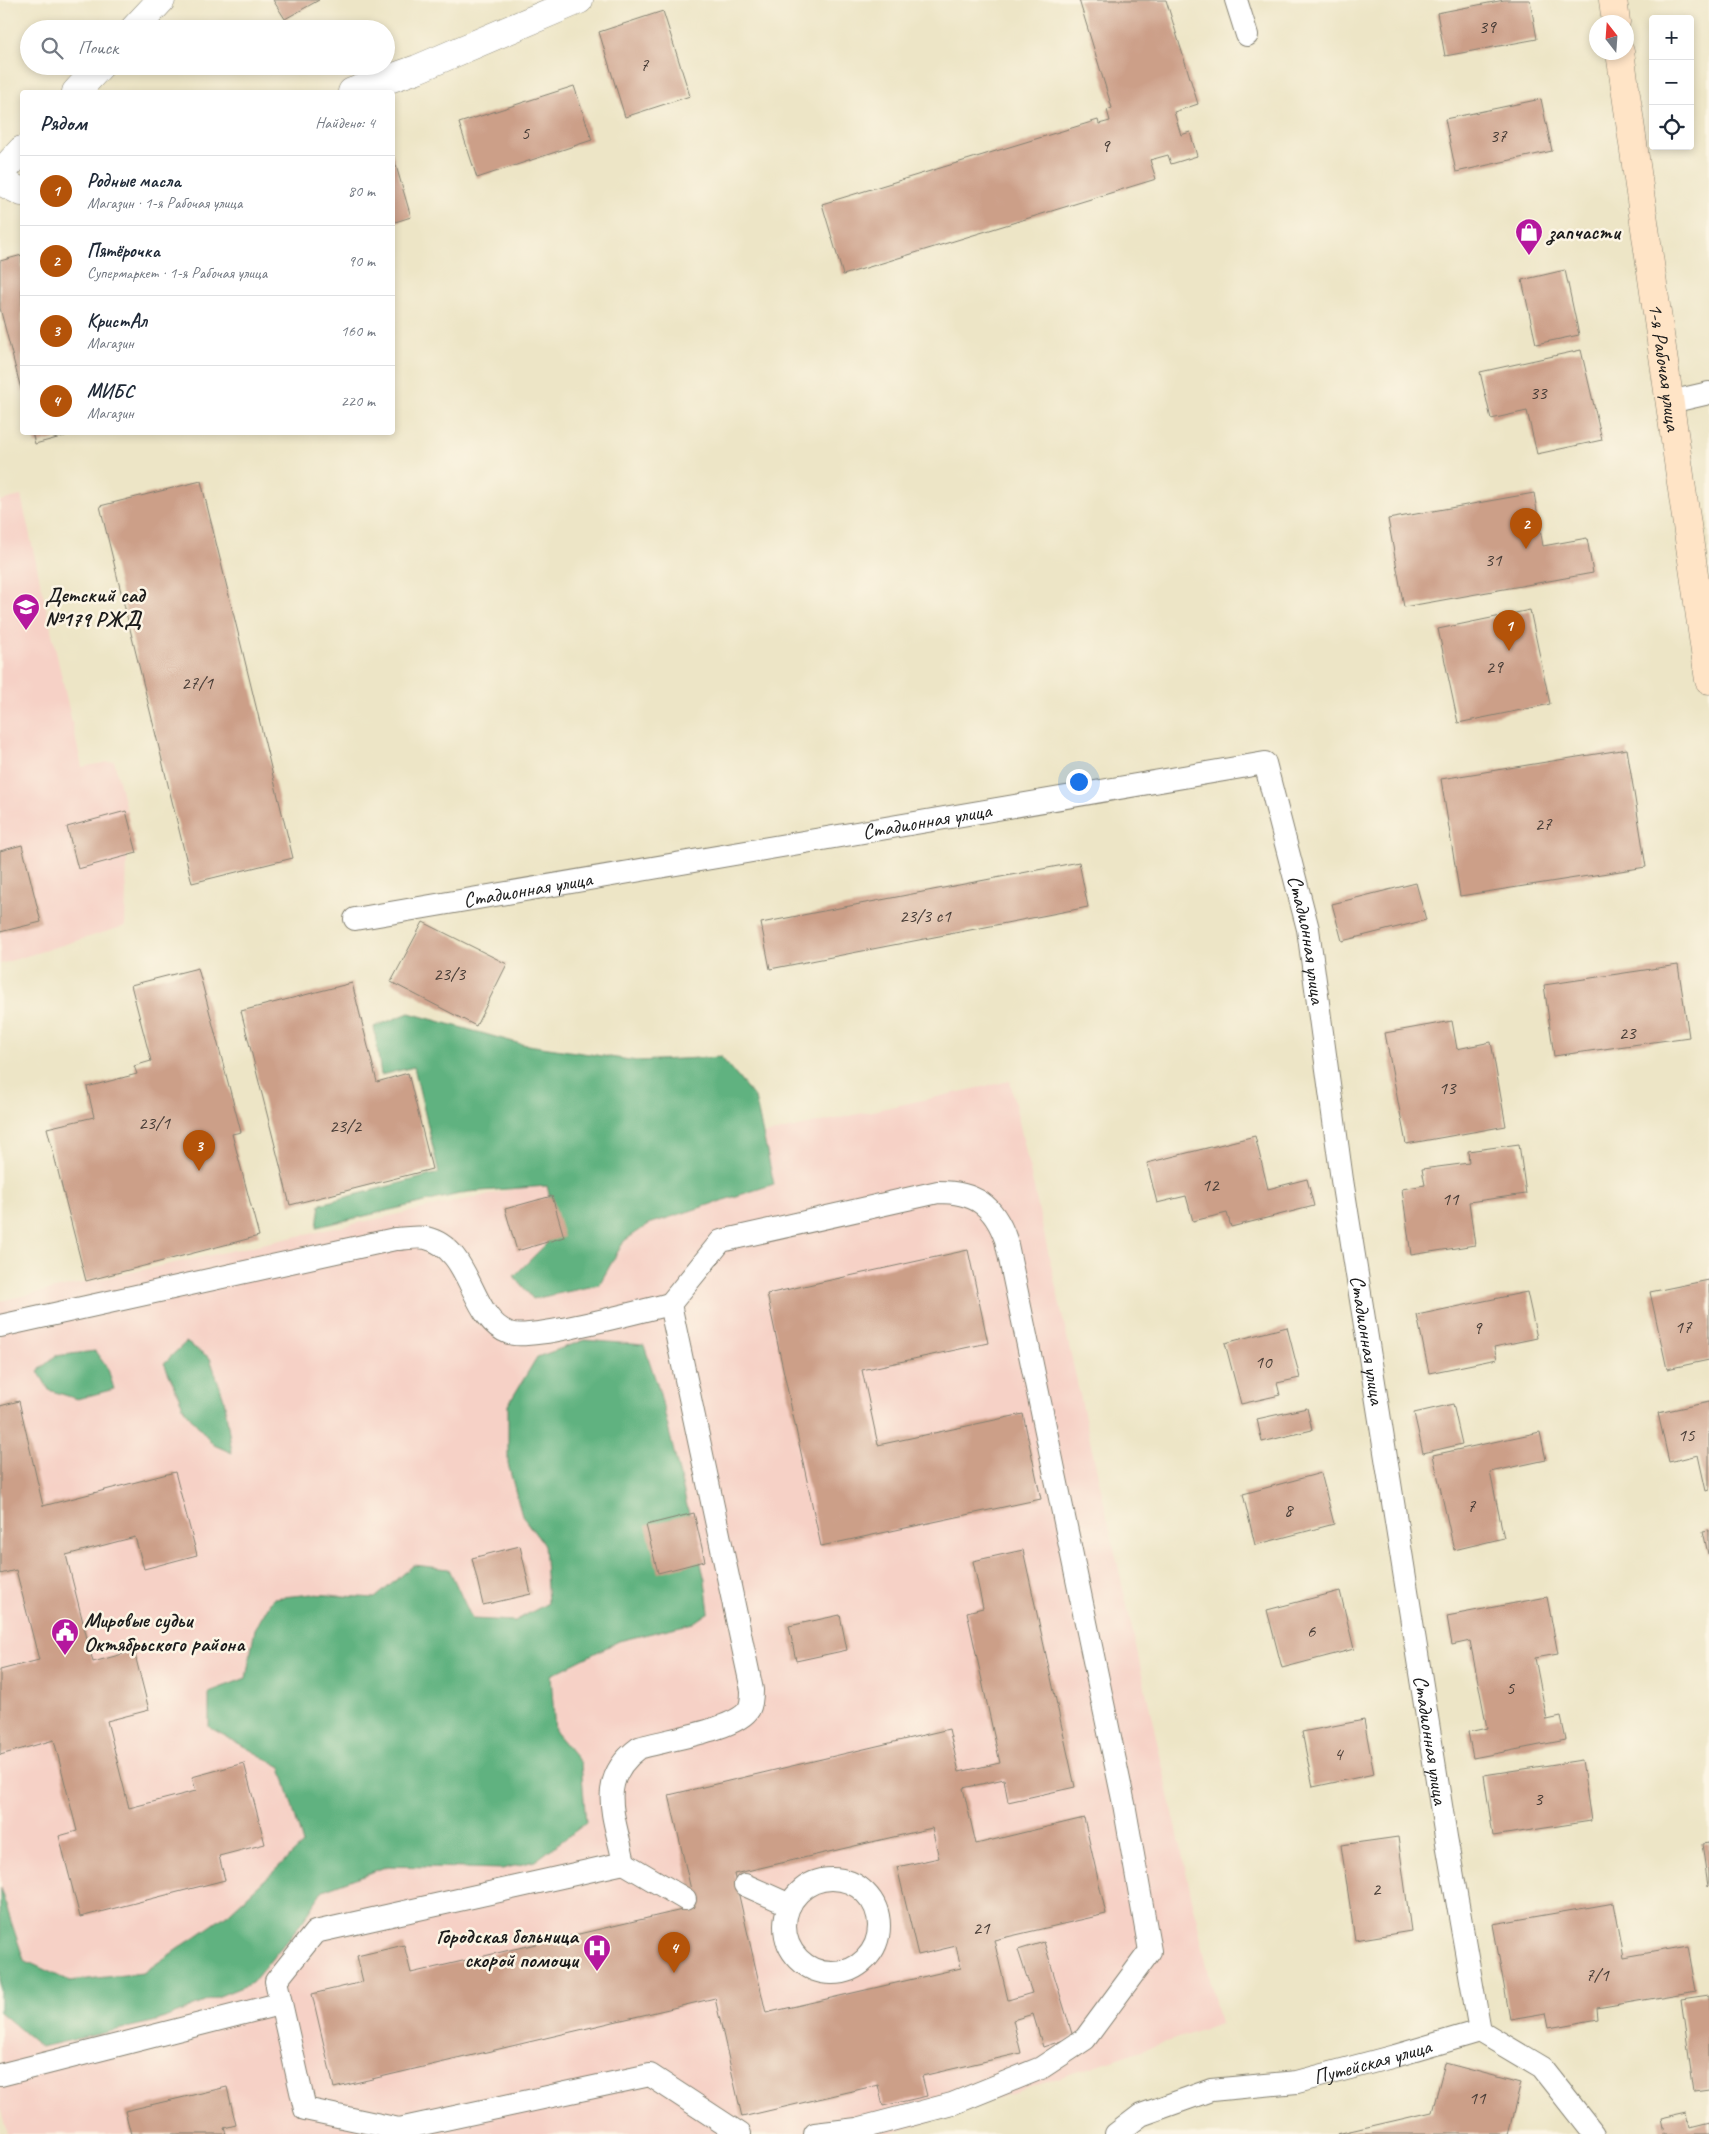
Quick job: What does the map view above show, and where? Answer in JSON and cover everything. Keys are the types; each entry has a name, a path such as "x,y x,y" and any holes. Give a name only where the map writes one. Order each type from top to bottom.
{"main road":[{"path":"1613,0 1615,15"},
{"name":"1-я Рабочая улица","path":"1621,60 1709,680"}],"street":[{"path":"142,20 161,0"},
{"path":"358,90 417,69 579,0"},
{"path":"78,90 92,75"},
{"path":"0,174 20,152"},
{"path":"0,181 20,191"}],"lane":[{"path":"1236,0 1247,35"},
{"path":"1670,402 1709,393"},
{"name":"Стадионная улица","path":"355,919 1264,763 1308,929 1342,1180 1446,1837 1480,2031"},
{"path":"0,1326 395,1239 426,1238 447,1249 461,1266 487,1317 509,1333 546,1332 670,1304 721,1241 938,1192 957,1192 974,1198 989,1208 1000,1223 1006,1240 1133,1853 1150,1951 1085,2039 1041,2068 952,2104 857,2129 816,2134"},
{"path":"624,1863 612,1800 612,1785 617,1770 627,1757 640,1748 735,1722 749,1709 752,1700 752,1690 725,1558 670,1304"},
{"path":"685,1899 624,1863 315,1932 276,1981 279,2004 305,2109 399,2129 650,2075 740,2134"},
{"path":"827,1879 843,1880 857,1886 869,1896 877,1910 880,1926 877,1941 870,1955 858,1966 829,1974 814,1970 800,1962 791,1950 785,1935 785,1920 790,1905 799,1892 812,1883 827,1879"},
{"path":"745,1885 790,1905"},
{"path":"0,2074 279,2004"},
{"path":"1480,2031 1542,2068 1594,2134"},
{"name":"Путейская улица","path":"1116,2134 1141,2115 1211,2090 1297,2082 1480,2031"}],"shaded area":[{"name":"Детский сад №179 РЖД","path":"21,496 82,767 114,761 137,853 127,856 125,926 0,964 0,501"},
{"path":"1010,1081 1220,2024 889,2134 7,2134 0,2105 0,1301"}],"green space":[{"path":"409,1013 521,1044 637,1061 721,1057 755,1098 774,1184 649,1224 624,1241 599,1285 533,1299 514,1276 558,1232 547,1186 468,1192 317,1227 320,1204 439,1173 414,1067 381,1075 374,1027"},
{"path":"585,1340 644,1345 659,1390 705,1580 709,1612 693,1623 619,1641 551,1675 555,1732 581,1763 586,1823 535,1861 502,1869 388,1866 323,1890 303,1921 252,1983 157,2021 41,2047 0,2012 0,1888 24,1960 69,1981 143,1973 228,1914 303,1844 281,1767 209,1727 209,1692 246,1678 255,1629 273,1598 312,1594 375,1598 414,1565 449,1569 472,1619 515,1621 548,1603 544,1545 522,1516 508,1464 508,1405 537,1357"},
{"path":"186,1342 210,1358 224,1399 232,1453 214,1445 185,1411 164,1363"},
{"path":"95,1351 108,1369 114,1389 77,1399 49,1390 38,1371 55,1356"}],"building":[{"path":"273,0 319,0 285,19"},
{"path":"1079,0 1166,0 1198,104 1174,112 1181,135 1190,132 1197,156 1171,164 1168,155 1150,160 1156,179 843,275 822,204 1098,120 1099,124 1110,121 1107,110 1112,108"},
{"path":"1504,0 1530,0 1537,39 1445,56 1437,13"},
{"path":"663,11 690,96 625,117 599,32"},
{"path":"574,86 592,140 477,178 459,123"},
{"path":"1541,99 1552,151 1456,172 1445,119"},
{"path":"395,162 411,217 395,222"},
{"path":"20,256 20,385 0,308 0,261"},
{"path":"1565,270 1579,335 1536,344 1522,280"},
{"path":"1581,350 1602,440 1537,454 1527,411 1491,419 1480,372"},
{"path":"33,435 69,435 35,444"},
{"path":"201,481 293,858 192,883 100,506"},
{"path":"1534,493 1543,546 1587,538 1593,573 1404,607 1388,519"},
{"path":"1530,610 1550,704 1458,723 1438,629"},
{"path":"1627,749 1646,867 1460,896 1441,779"},
{"path":"126,811 137,853 78,869 67,827"},
{"path":"22,845 41,922 0,932 0,851"},
{"path":"1079,862 1088,907 770,969 761,923"},
{"path":"1416,883 1426,920 1342,941 1332,904"},
{"path":"423,922 507,964 476,1026 391,982"},
{"path":"1678,965 1689,1037 1554,1056 1544,985"},
{"path":"198,968 241,1132 232,1134 259,1236 86,1281 47,1128 94,1117 87,1087 137,1074 134,1066 151,1061 131,985"},
{"path":"352,983 377,1082 408,1073 432,1169 290,1205 241,1011"},
{"path":"1452,1021 1457,1049 1491,1042 1506,1126 1406,1144 1385,1033"},
{"path":"1255,1136 1268,1189 1307,1179 1314,1206 1231,1227 1227,1213 1193,1221 1186,1196 1157,1203 1147,1163"},
{"path":"1519,1144 1526,1194 1469,1202 1475,1245 1411,1255 1402,1189 1425,1185 1422,1169 1469,1163 1468,1151"},
{"path":"552,1196 564,1237 517,1251 505,1209"},
{"path":"968,1250 988,1343 862,1370 878,1445 1023,1414 1041,1499 821,1546 767,1294"},
{"path":"1709,1280 1709,1360 1667,1369 1650,1292"},
{"path":"1527,1292 1537,1338 1494,1347 1497,1359 1429,1373 1417,1315"},
{"path":"1287,1327 1300,1378 1277,1383 1280,1395 1241,1404 1225,1343"},
{"name":"Мировые судьи Октябрьского района","path":"19,1401 43,1506 175,1472 197,1555 144,1569 135,1537 66,1555 93,1662 134,1651 149,1710 107,1721 129,1808 196,1791 192,1777 244,1763 265,1844 219,1856 225,1880 80,1917 59,1836 77,1831 54,1740 0,1755 0,1670 39,1660 16,1570 0,1574 0,1406"},
{"path":"1709,1402 1709,1490 1706,1491 1698,1455 1669,1462 1658,1413"},
{"path":"1453,1404 1462,1444 1423,1453 1414,1413"},
{"path":"1307,1408 1312,1430 1262,1442 1257,1419"},
{"path":"1540,1432 1546,1460 1490,1472 1504,1538 1454,1550 1433,1455"},
{"path":"1321,1473 1334,1524 1255,1545 1243,1494"},
{"path":"694,1513 705,1561 658,1573 646,1525"},
{"path":"1709,1530 1709,1554 1708,1554 1703,1531"},
{"path":"520,1546 531,1594 483,1605 472,1558"},
{"path":"1023,1550 1075,1787 1008,1802 1004,1779 963,1788 976,1844 1084,1818 1106,1914 994,1940 1008,2000 1032,1993 1018,1950 1044,1942 1073,2037 1043,2047 1033,2014 1013,2020 1021,2053 922,2076 927,2096 883,2106 878,2085 742,2117 715,1998 334,2088 312,1994 363,1982 357,1956 404,1945 411,1973 695,1907 669,1795 949,1729 959,1772 1000,1763 967,1612 983,1608 973,1561","holes":["932,1828 939,1858 897,1867 918,1955 956,1946 961,1968 766,2013 734,1874"]},
{"path":"1340,1591 1354,1649 1282,1668 1267,1610"},
{"path":"1547,1597 1558,1654 1535,1658 1547,1720 1561,1717 1566,1740 1473,1758 1468,1732 1487,1728 1470,1641 1452,1645 1447,1616"},
{"path":"840,1615 847,1650 796,1661 789,1626"},
{"path":"1364,1720 1374,1774 1313,1787 1302,1732"},
{"path":"1582,1760 1591,1821 1493,1836 1484,1775"},
{"path":"1398,1837 1411,1931 1355,1940 1341,1845"},
{"path":"1709,1843 1709,1886 1708,1887 1702,1844"},
{"path":"1614,1903 1624,1957 1688,1946 1696,1991 1597,2008 1598,2019 1549,2028 1546,2013 1510,2019 1493,1924"},
{"path":"1709,1995 1709,2089 1694,2091 1681,1999"},
{"path":"1445,2063 1521,2083 1508,2134 1337,2134 1432,2112"},
{"path":"227,2087 236,2125 224,2128 226,2134 131,2134 125,2111"},
{"path":"1686,2114 1689,2127 1709,2122 1709,2134 1662,2134 1659,2120"}],"place":[{"name":"запчасти","path":"1529,256"},
{"name":"Пятёрочка","path":"1526,549"},
{"name":"Детский сад №179 РЖД","path":"26,631"},
{"name":"Родные масла","path":"1509,651"},
{"name":"КристАл","path":"199,1171"},
{"name":"Мировые судьи Октябрьского района","path":"65,1656"},
{"name":"Городская больница скорой помощи","path":"597,1972"},
{"name":"МИБС","path":"674,1973"}]}
